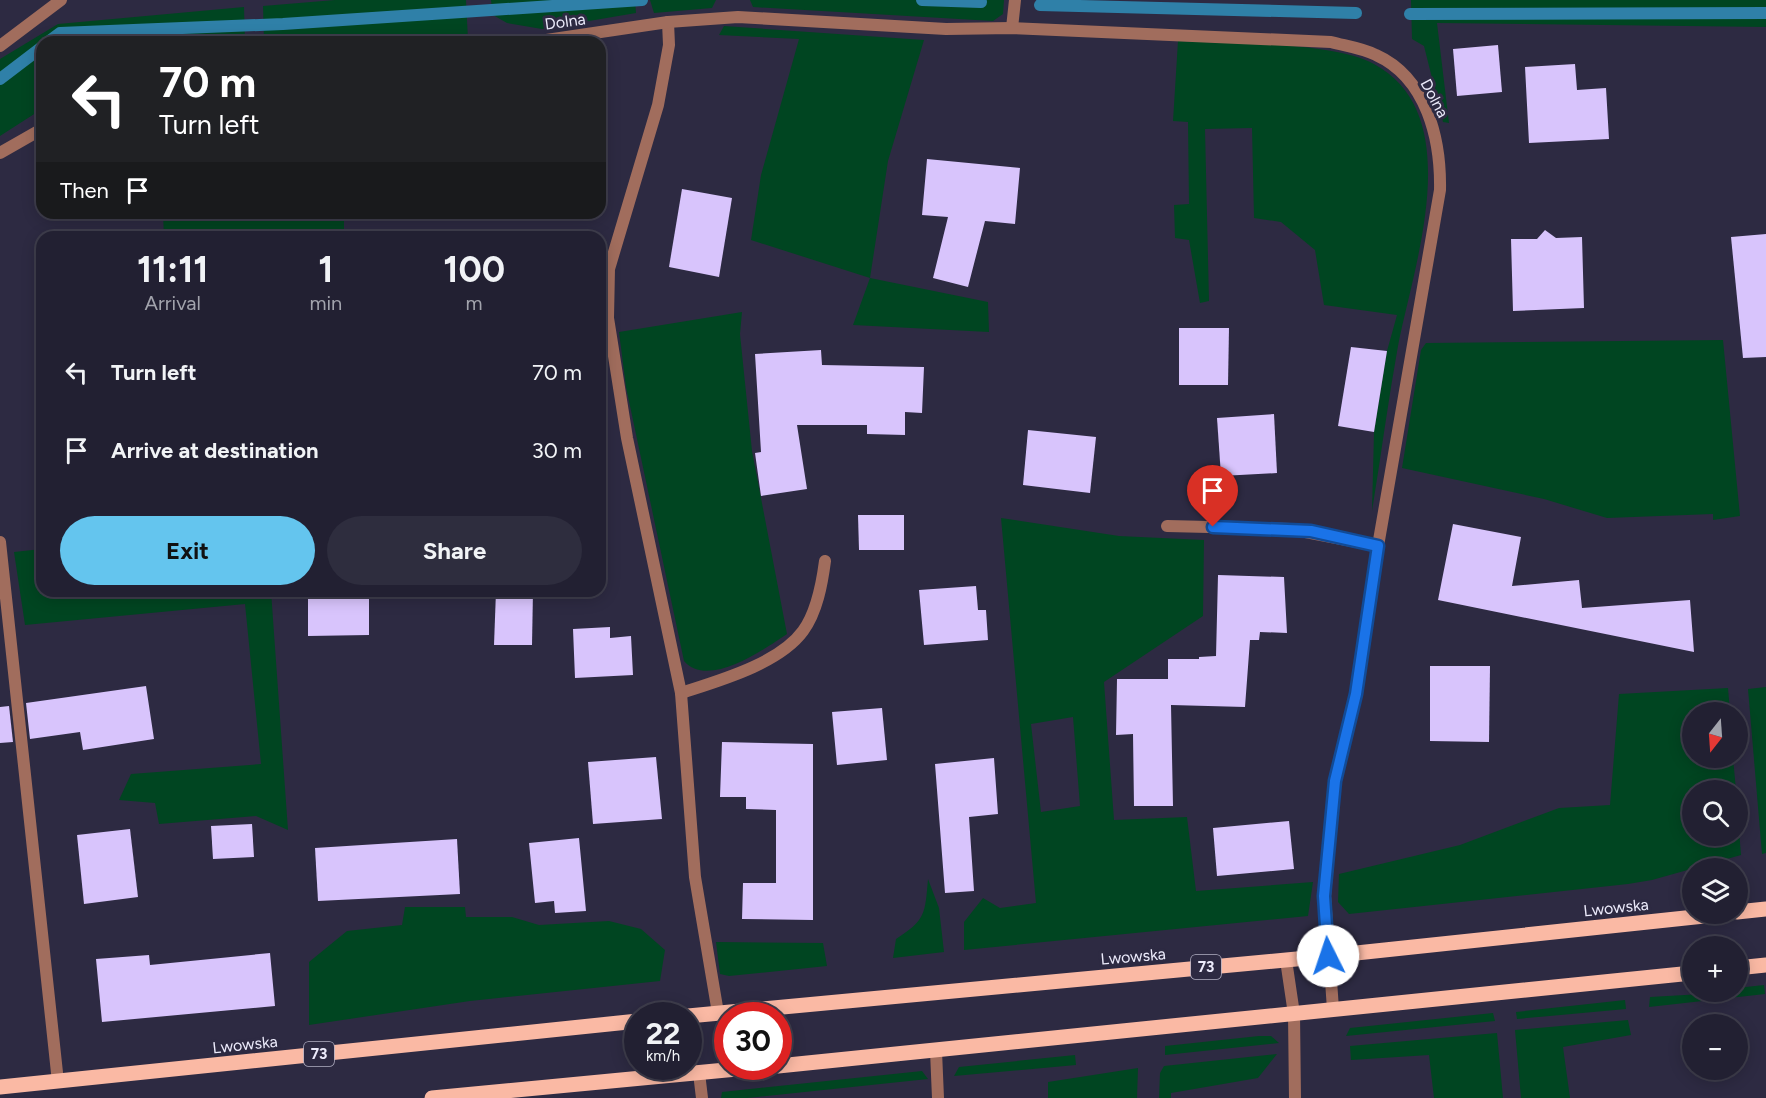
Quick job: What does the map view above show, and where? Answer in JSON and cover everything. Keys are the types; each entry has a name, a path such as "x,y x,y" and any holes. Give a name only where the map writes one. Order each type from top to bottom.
{"main road":[{"path":"1748,911 1766,909"},
{"name":"Lwowska","path":"792,1006 1328,956 1682,918"},
{"path":"1748,967 1766,966"},
{"path":"792,1065 1682,974"},
{"name":"Lwowska","path":"0,1087 624,1022"},
{"path":"432,1098 624,1080"}],"street":[{"path":"0,46 61,0"},
{"path":"1012,28 1016,0"},
{"name":"Dolna","path":"573,36 668,22 738,16 946,29 1012,28 1331,42 1377,55 1408,81 1423,102 1433,124 1440,190 1378,546 1356,694 1335,781 1324,896 1334,1009"},
{"path":"668,22 669,45 658,105 609,269 608,318 627,438 681,693 695,877 716,1002"},
{"path":"0,153 36,132"},
{"path":"1167,526 1290,529 1378,546"},
{"path":"0,542 58,1082"},
{"path":"681,693 723,679 769,658 791,644 803,631 810,617 823,581 825,561"},
{"path":"1286,960 1294,1014 1295,1098"},
{"path":"936,1051 938,1098"},
{"path":"700,1080 702,1098"}],"green space":[{"path":"335,0 466,0 468,36 264,36 263,6"},
{"path":"491,0 635,0 636,13 542,29 507,23 493,15"},
{"path":"650,0 716,0 712,8 654,13"},
{"path":"750,0 1004,0 1003,14 993,21 753,7"},
{"path":"1411,0 1766,0 1766,27 1437,23 1449,123 1443,122 1424,46 1412,39"},
{"path":"244,7 245,36 38,36 58,24"},
{"path":"724,26 924,40 888,161 870,278 751,240 761,175 799,39 719,35"},
{"path":"36,37 36,113 0,136 0,59"},
{"path":"1178,41 1307,47 1356,57 1374,64 1403,88 1420,118 1427,155 1427,195 1422,236 1394,367 1372,511 1374,432 1387,351 1397,315 1324,305 1315,250 1281,222 1254,218 1252,128 1205,129 1209,301 1200,303 1189,240 1175,238 1174,205 1189,204 1188,122 1173,121"},
{"path":"163,219 344,219 344,231 164,231"},
{"path":"870,278 988,302 989,332 853,325"},
{"path":"742,312 740,334 752,451 787,634 736,664 707,671 694,669 684,661 626,387 619,332"},
{"path":"1723,340 1740,516 1713,520 1713,514 1607,518 1544,499 1402,468 1421,350 1426,343"},
{"path":"1001,518 1119,536 1204,540 1203,616 1104,682 1114,820 1187,817 1196,891 1313,882 1308,916 964,950 964,922 983,898 1000,908 1036,903","holes":["1073,717 1080,806 1041,812 1031,724"]},
{"path":"36,550 36,597 271,597 288,830 256,816 159,824 155,803 119,800 131,774 261,764 245,604 25,625 14,552"},
{"path":"1766,687 1766,853 1762,854 1748,689"},
{"path":"1728,688 1729,702 1682,702 1682,768 1734,768 1735,780 1682,780 1682,846 1740,846 1741,855 1730,858 1682,858 1682,872 1628,884 1349,914 1338,902 1339,874 1460,845 1559,808 1610,805 1619,694"},
{"path":"928,879 939,908 944,952 893,958 896,939 919,921 922,915"},
{"path":"405,907 465,907 466,917 512,917 539,925 609,921 641,929 665,950 660,981 470,1001 309,1025 309,962 347,931 402,925"},
{"path":"716,942 823,943 827,966 729,976 720,974"},
{"path":"1764,985 1765,994 1748,996 1748,987"},
{"path":"1682,995 1682,1002 1694,1002 1649,1007 1650,997"},
{"path":"1625,1000 1626,1009 1517,1019 1516,1012"},
{"path":"1493,1013 1495,1021 1346,1036 1350,1028"},
{"path":"1628,1020 1631,1035 1563,1047 1570,1098 1521,1098 1515,1030"},
{"path":"1497,1033 1503,1098 1434,1098 1429,1055 1351,1060 1350,1046"},
{"path":"1271,1036 1279,1043 1165,1055 1165,1046"},
{"path":"1277,1054 1258,1078 1171,1093 1171,1098 1159,1098 1160,1073 1164,1066"},
{"path":"1075,1055 1076,1065 954,1076 959,1067"},
{"path":"1138,1068 1137,1098 1048,1098 1048,1082"},
{"path":"922,1071 928,1079 747,1098 721,1098 722,1092"}],"building":[{"path":"1498,45 1502,92 1457,96 1453,49"},
{"path":"1575,64 1577,90 1606,88 1609,139 1529,143 1525,67"},
{"path":"927,159 1020,168 1015,224 985,221 968,287 933,278 948,217 922,215"},
{"path":"682,189 732,198 719,277 669,267"},
{"path":"1545,230 1556,238 1582,237 1584,308 1513,311 1511,239 1537,239"},
{"path":"1766,234 1766,357 1743,358 1731,237"},
{"path":"1179,328 1229,328 1228,385 1179,385"},
{"path":"1351,347 1387,351 1374,432 1338,426"},
{"path":"821,350 822,365 924,367 922,413 905,412 905,435 867,434 867,425 797,425 807,489 761,496 755,453 761,452 755,354"},
{"path":"1274,414 1277,473 1221,476 1217,418"},
{"path":"1028,430 1096,437 1090,493 1023,485"},
{"path":"858,515 904,515 904,550 859,550"},
{"path":"1453,524 1521,537 1512,586 1579,580 1582,608 1690,600 1694,652 1438,600"},
{"path":"1218,575 1284,577 1287,633 1260,632 1259,640 1250,640 1245,707 1171,705 1173,806 1134,806 1133,734 1116,735 1117,679 1168,679 1168,659 1199,659 1199,657 1216,656"},
{"path":"976,586 978,610 986,610 988,640 924,645 919,590"},
{"path":"308,597 369,597 369,635 308,636"},
{"path":"496,597 533,597 532,645 494,645"},
{"path":"610,627 610,638 631,636 633,675 575,678 573,629"},
{"path":"1430,666 1490,666 1489,742 1430,741"},
{"path":"146,686 154,739 83,750 80,732 30,739 26,703"},
{"path":"9,706 13,742 0,743 0,707"},
{"path":"882,708 887,760 837,765 832,712"},
{"path":"722,742 813,744 813,920 742,919 743,883 776,883 776,810 746,809 746,797 720,797"},
{"path":"656,757 662,819 593,824 588,762"},
{"path":"994,758 998,814 969,817 974,891 945,893 935,764"},
{"path":"1289,821 1294,869 1217,876 1213,828"},
{"path":"252,824 254,857 213,859 211,826"},
{"path":"130,829 138,897 84,904 77,835"},
{"path":"579,838 586,911 555,913 554,901 535,903 529,843"},
{"path":"457,839 460,894 318,901 315,848"},
{"path":"270,953 275,1006 102,1022 96,959 149,955 150,965"}],"waterway":[{"path":"56,36 60,33 283,24 642,0"},
{"path":"922,0 981,2"},
{"path":"1040,5 1356,13"},
{"path":"1410,14 1766,13"},
{"path":"0,79 36,52"}],"route":[{"path":"1213,527 1311,531 1378,546 1356,694 1335,781 1324,896 1328,956"}]}
